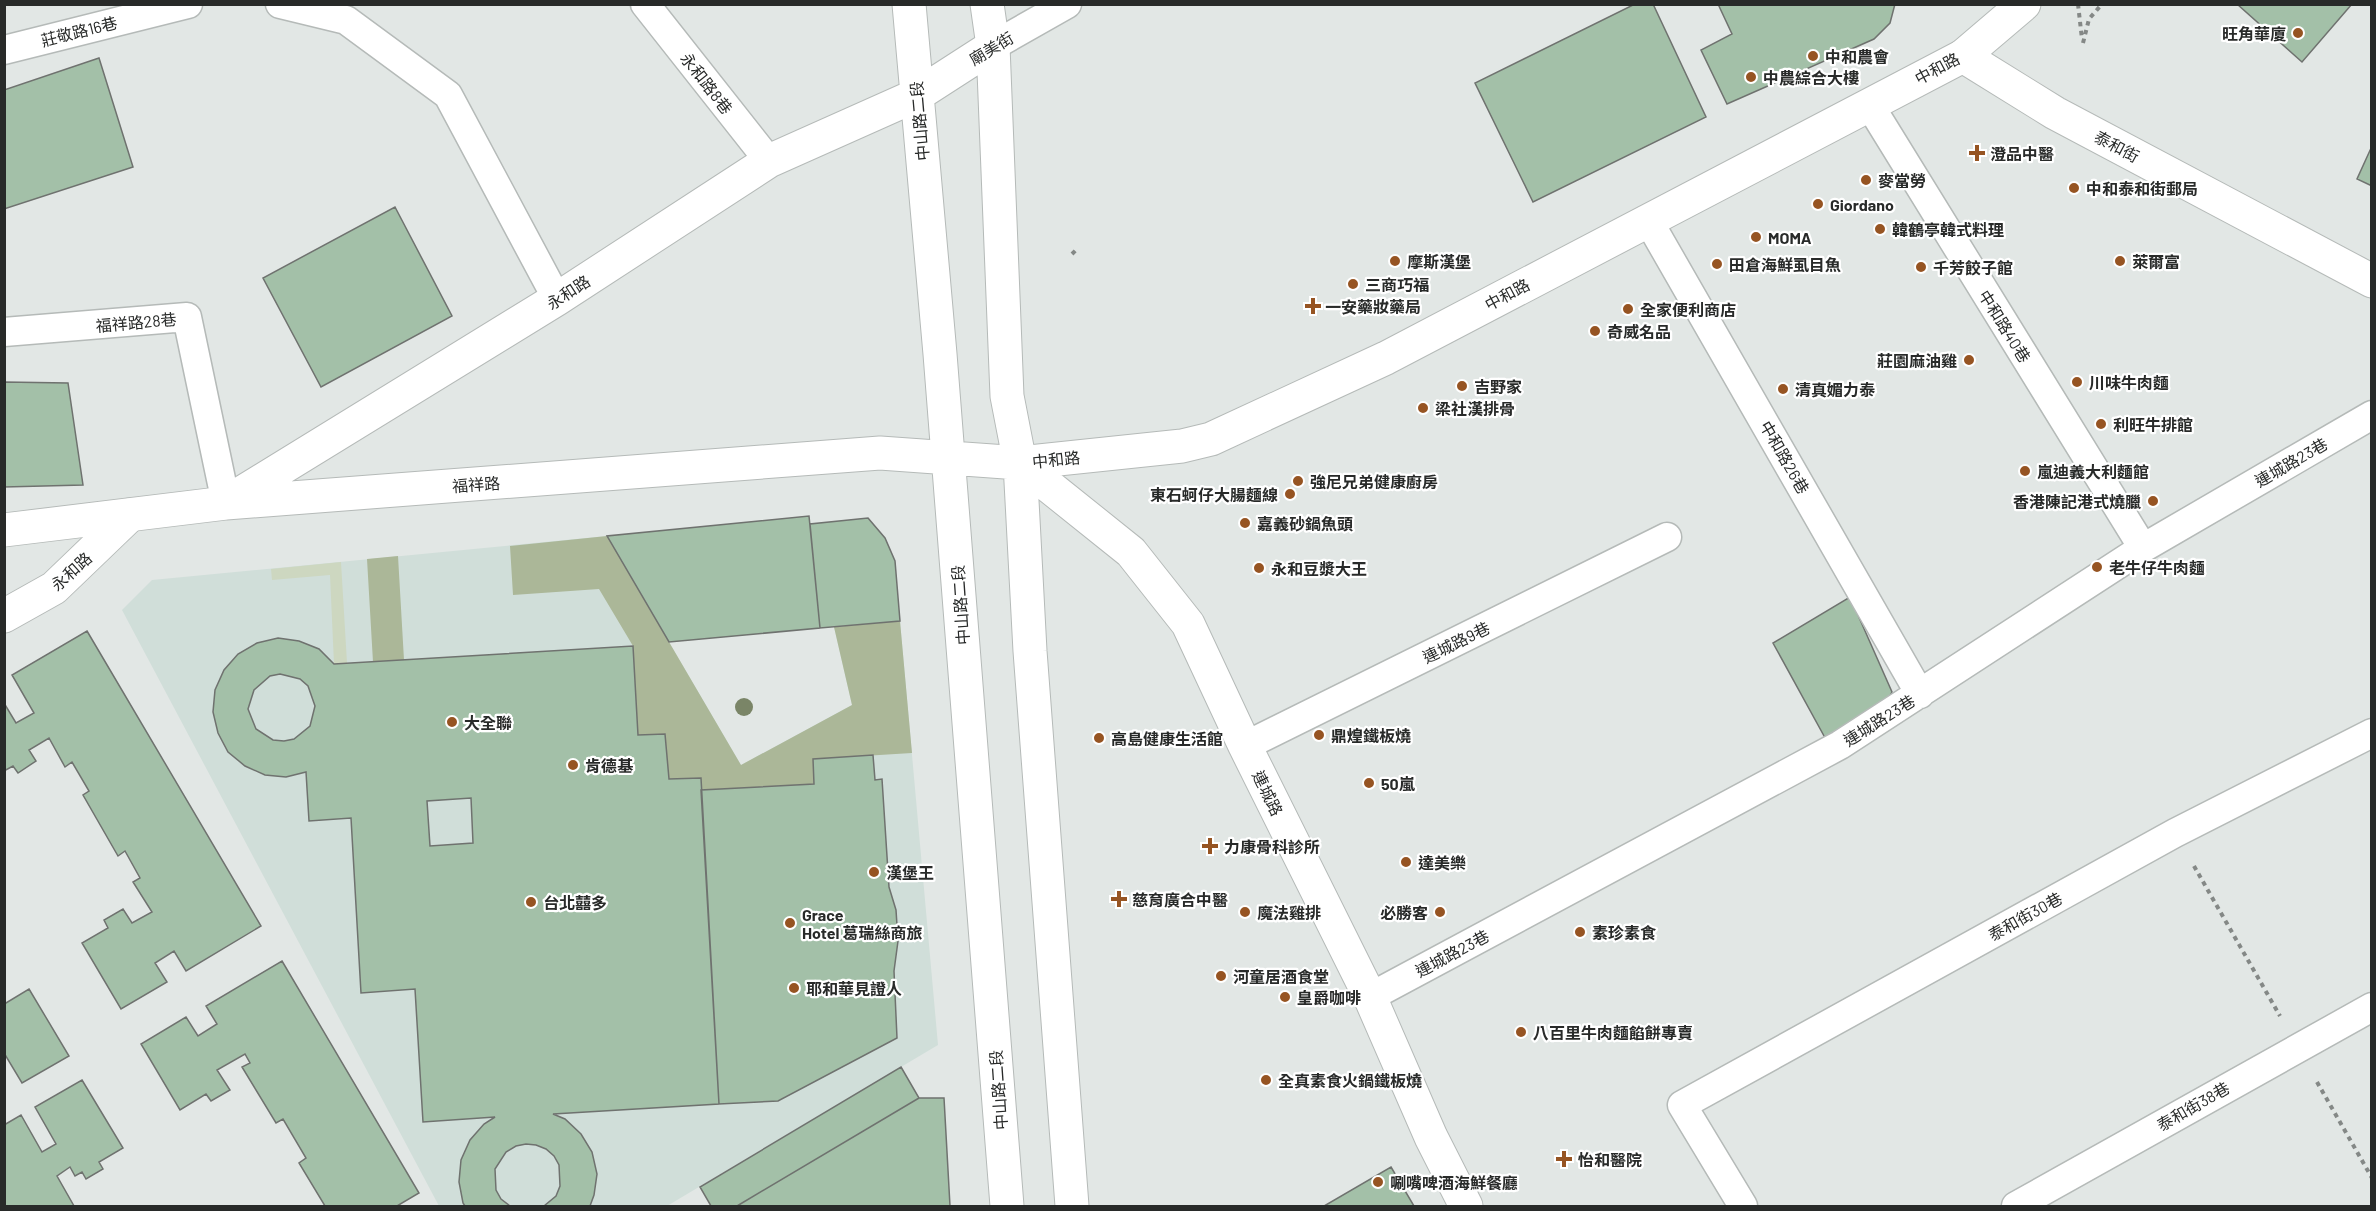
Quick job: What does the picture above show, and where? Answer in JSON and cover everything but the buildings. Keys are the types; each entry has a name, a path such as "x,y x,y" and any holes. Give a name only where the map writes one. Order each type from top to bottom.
{"street":[{"name":"中山路二段","path":"909,4 948,456 1006,1206"},
{"path":"987,4 993,46 1007,396 1020,463 1030,651 1072,1206"},
{"name":"中和路","path":"948,456 1020,463 1182,446 1211,439 1386,358 1962,56 2024,4"},
{"name":"廟美街","path":"917,95 993,46"},
{"name":"泰和街","path":"1962,56 2055,113 2372,280"},
{"name":"永和路","path":"226,503 557,299 769,160 917,95"},
{"name":"福祥路","path":"4,531 226,503 880,453 948,456"},
{"name":"連城路","path":"1020,463 1131,552 1188,624 1245,746 1370,997 1431,1137 1466,1206"},
{"name":"永和路","path":"4,616 54,588 130,515"}],"lane":[{"name":"莊敬路16巷","path":"4,50 188,4"},
{"path":"280,4 346,20 448,94 557,299"},
{"name":"永和路8巷","path":"645,4 769,160"},
{"name":"廟美街","path":"993,46 1067,4"},
{"name":"中和路40巷","path":"1869,104 2143,548"},
{"name":"中和路26巷","path":"1648,220 1920,694"},
{"name":"福祥路28巷","path":"4,332 187,317 226,503"},
{"name":"連城路23巷","path":"1370,997 1840,745 2143,548 2372,415"},
{"name":"連城路9巷","path":"1245,746 1667,537"},
{"name":"泰和街30巷","path":"1743,1206 1682,1105 2175,833 2372,733"},
{"name":"泰和街38巷","path":"2016,1206 2372,1007"}],"path":[{"path":"2078,4 2083,43 2090,19 2102,4"},
{"path":"1072,254 1078,248"},
{"path":"2175,833 2372,1178"}],"shaded area":[{"path":"607,536 741,765 852,705 834,627 900,621 938,1045 667,1206 439,1206 122,610 152,580"}],"green space":[{"path":"607,536 741,765 852,705 834,627 900,621 912,753 814,759 814,784 701,790 700,778 669,779 665,734 638,735 633,646 599,589 513,595 510,546"},
{"path":"398,556 404,660 373,662 367,559"},
{"path":"341,562 347,663 334,664 330,575 272,580 271,569"}],"place":[{"name":"旺角華廈","path":"2298,33"},
{"name":"中和農會","path":"1813,56"},
{"name":"中農綜合大樓","path":"1751,77"},
{"name":"澄品中醫","path":"1977,153"},
{"name":"麥當勞","path":"1866,180"},
{"name":"中和泰和街郵局","path":"2074,188"},
{"name":"Giordano","path":"1818,204"},
{"name":"韓鶴亭韓式料理","path":"1880,229"},
{"name":"MOMA","path":"1756,237"},
{"name":"摩斯漢堡","path":"1395,261"},
{"name":"萊爾富","path":"2120,261"},
{"name":"田倉海鮮虱目魚","path":"1717,264"},
{"name":"千芳餃子館","path":"1921,267"},
{"name":"三商巧福","path":"1353,284"},
{"name":"一安藥妝藥局","path":"1313,306"},
{"name":"全家便利商店","path":"1628,309"},
{"name":"奇威名品","path":"1595,331"},
{"name":"莊園麻油雞","path":"1969,360"},
{"name":"川味牛肉麵","path":"2077,382"},
{"name":"吉野家","path":"1462,386"},
{"name":"清真媚力泰","path":"1783,389"},
{"name":"梁社漢排骨","path":"1423,408"},
{"name":"利旺牛排館","path":"2101,424"},
{"name":"嵐迪義大利麵館","path":"2025,471"},
{"name":"強尼兄弟健康廚房","path":"1298,481"},
{"name":"東石蚵仔大腸麵線","path":"1290,494"},
{"name":"香港陳記港式燒臘","path":"2153,501"},
{"name":"嘉義砂鍋魚頭","path":"1245,523"},
{"name":"老牛仔牛肉麵","path":"2097,567"},
{"name":"永和豆漿大王","path":"1259,568"},
{"name":"大全聯","path":"452,722"},
{"name":"鼎煌鐵板燒","path":"1319,735"},
{"name":"高島健康生活館","path":"1099,738"},
{"name":"肯德基","path":"573,765"},
{"name":"50嵐","path":"1369,783"},
{"name":"力康骨科診所","path":"1210,846"},
{"name":"達美樂","path":"1406,862"},
{"name":"漢堡王","path":"874,872"},
{"name":"慈育廣合中醫","path":"1119,899"},
{"name":"台北囍多","path":"531,902"},
{"name":"魔法雞排","path":"1245,912"},
{"name":"必勝客","path":"1440,912"},
{"name":"Grace Hotel 葛瑞絲商旅","path":"790,923"},
{"name":"素珍素食","path":"1580,932"},
{"name":"河童居酒食堂","path":"1221,976"},
{"name":"耶和華見證人","path":"794,988"},
{"name":"皇爵咖啡","path":"1285,997"},
{"name":"八百里牛肉麵餡餅專賣","path":"1521,1032"},
{"name":"全真素食火鍋鐵板燒","path":"1266,1080"},
{"name":"怡和醫院","path":"1564,1159"},
{"name":"唰嘴啤酒海鮮餐廳","path":"1378,1182"}]}
